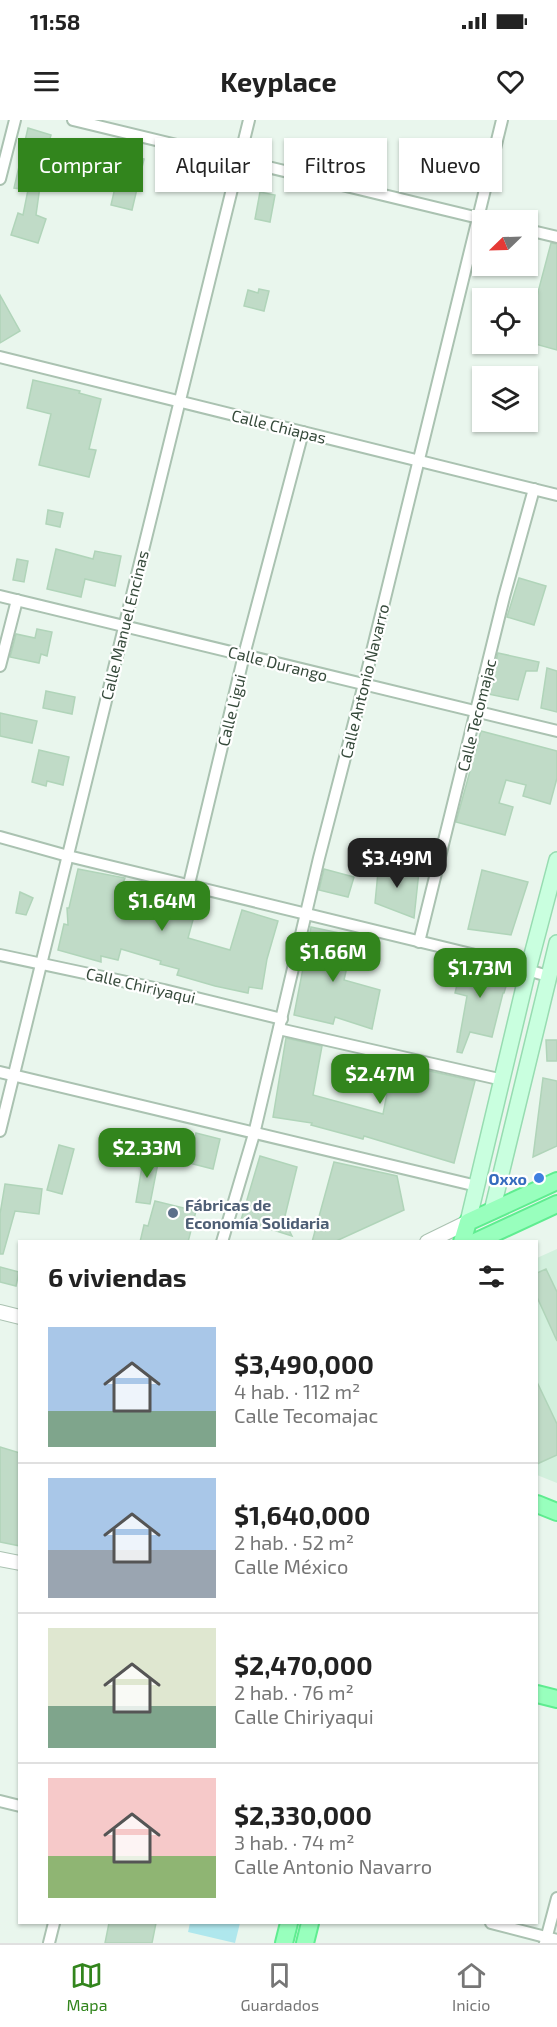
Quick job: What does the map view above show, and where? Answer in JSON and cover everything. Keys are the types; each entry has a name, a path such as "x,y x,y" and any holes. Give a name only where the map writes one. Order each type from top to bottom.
{"main road":[{"path":"463,1240 557,860"},
{"path":"481,1240 492,1211 513,1131 557,943"},
{"path":"468,1222 557,1181"},
{"path":"481,1240 557,1204"},
{"path":"538,1504 557,1512"},
{"path":"538,1694 557,1699"},
{"path":"284,1943 289,1924"},
{"path":"305,1943 310,1924"}],"street":[{"path":"0,179 15,120"},
{"path":"72,120 155,140"},
{"name":"Calle Manuel Encinas","path":"244,138 249,120"},
{"name":"Calle Antonio Navarro","path":"484,210 502,120"},
{"path":"272,168 472,217"},
{"name":"Calle Manuel Encinas","path":"0,1131 231,192"},
{"path":"538,232 557,237"},
{"name":"Calle Antonio Navarro","path":"223,1240 254,1134 330,813 418,461 472,257"},
{"name":"Calle Chiapas","path":"0,357 557,495"},
{"name":"Calle Ligui","path":"189,884 244,655 303,432"},
{"name":"Calle Tecomajac","path":"419,942 504,597 534,489"},
{"name":"Calle Durango","path":"0,596 557,731"},
{"path":"0,666 17,600"},
{"path":"0,837 548,976"},
{"name":"Calle Chiriyaqui","path":"0,955 164,990 280,1024 502,1080"},
{"path":"0,1072 477,1186"},
{"path":"431,1240 468,1222"},
{"path":"0,1312 18,1316"},
{"path":"0,1558 18,1562"},
{"path":"0,1801 18,1806"},
{"path":"494,1924 550,1940 557,1898"},
{"path":"49,1943 54,1924"}],"shaded area":[{"path":"557,1249 557,1483 538,1475 538,1258"},
{"path":"190,1924 240,1924 235,1943 188,1932"}],"building":[{"path":"28,128 51,135 50,138 26,138"},
{"path":"18,171 18,189 14,188"},
{"path":"28,192 39,192 36,215 46,219 38,243 11,235 18,213 23,215"},
{"path":"114,192 136,192 132,210 111,205"},
{"path":"260,192 275,195 270,222 255,219"},
{"path":"551,243 557,244 557,350 538,345 538,292"},
{"path":"259,289 269,291 264,311 244,306 248,290 258,293"},
{"path":"0,295 20,331 0,343"},
{"path":"33,380 80,391 79,393 101,399 89,449 96,450 89,477 39,465 51,414 27,408"},
{"path":"48,510 63,513 60,527 46,524"},
{"path":"56,549 93,559 95,551 121,556 115,586 85,579 81,597 47,589"},
{"path":"17,559 28,561 24,582 13,580"},
{"path":"519,578 546,586 534,625 507,617"},
{"path":"37,629 52,632 47,656 41,654 39,663 10,657 16,634 35,638"},
{"path":"498,653 539,662 537,671 526,671 518,700 488,694"},
{"path":"547,668 557,671 557,712 541,708"},
{"path":"46,691 75,697 72,714 43,708"},
{"path":"0,713 37,721 32,743 0,736"},
{"path":"481,731 557,751 557,778 550,804 523,796 526,785 506,780 499,803 513,807 505,835 456,822"},
{"path":"39,750 69,757 63,785 47,781 46,786 32,782"},
{"path":"379,862 419,871 414,918 375,903"},
{"path":"78,869 125,878 123,883 157,891 163,889 199,898 188,938 230,950 242,910 278,921 267,959 262,989 249,987 248,993 215,986 177,975 179,969 121,949 118,960 101,956 101,962 58,950 64,924 68,925 67,908 69,908"},
{"path":"324,869 354,877 348,897 319,890"},
{"path":"482,870 528,882 511,935 468,929"},
{"path":"20,892 33,898 26,915 16,913"},
{"path":"311,927 354,936 344,980 380,990 372,1029 335,1017 333,1024 294,1015"},
{"path":"463,960 510,973 492,1037 470,1032 462,1053 457,1052 467,996 455,993"},
{"path":"286,1038 322,1046 313,1095 383,1114 393,1063 475,1081 454,1163 364,1136 363,1139 311,1125 312,1123 273,1117"},
{"path":"546,1040 557,1040 557,1061 547,1061"},
{"path":"543,1078 557,1081 557,1146 533,1157"},
{"path":"196,1133 220,1139 213,1169 189,1163"},
{"path":"59,1145 74,1149 62,1194 47,1190"},
{"path":"144,1155 159,1158 150,1204 136,1202"},
{"path":"260,1156 297,1167 284,1220 292,1236 241,1220"},
{"path":"334,1162 397,1176 404,1210 338,1240 313,1240"},
{"path":"5,1184 42,1189 39,1214 15,1211 3,1254 0,1254 0,1214"},
{"path":"155,1201 196,1211 189,1240 140,1240 144,1225 148,1226"},
{"path":"0,1267 18,1272 16,1286 0,1282"},
{"path":"546,1269 557,1292 557,1341 538,1299 538,1273"},
{"path":"538,1384 557,1424 557,1455 538,1464"},
{"path":"0,1447 18,1452 18,1546 0,1542"},
{"path":"109,1924 156,1924 152,1943 105,1943"}],"place":[{"name":"Oxxo","path":"539,1178"},
{"name":"Fábricas de Economía Solidaria","path":"173,1213"}]}
